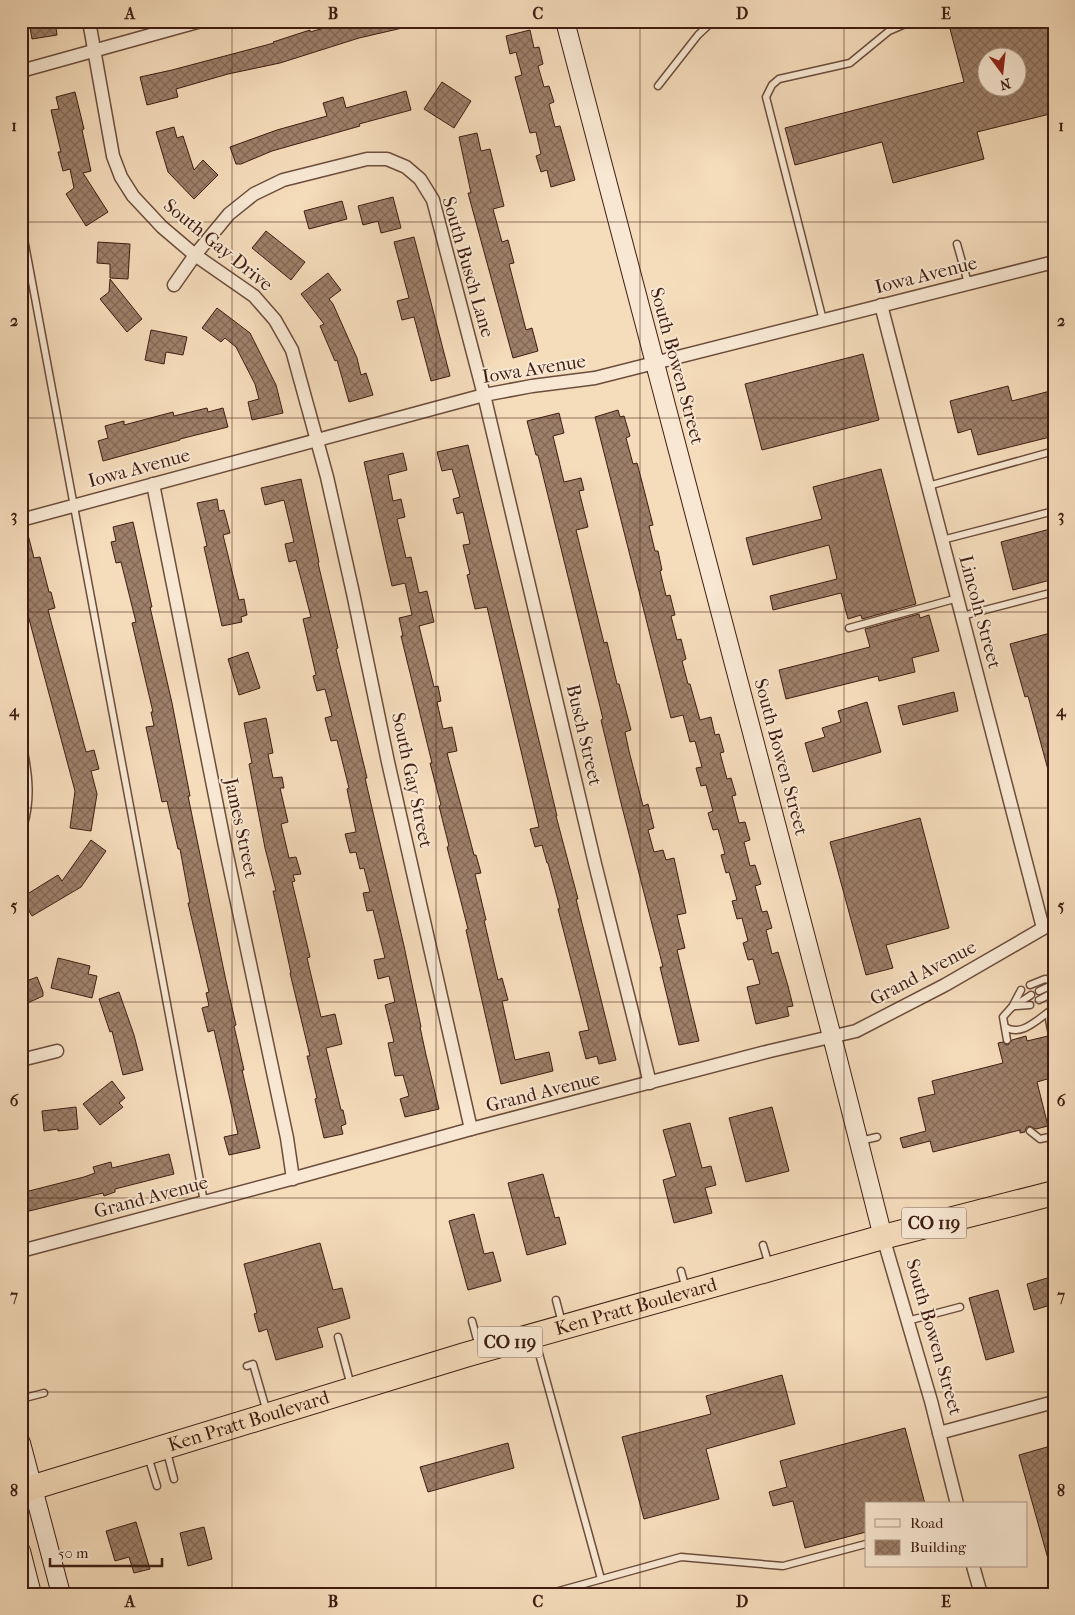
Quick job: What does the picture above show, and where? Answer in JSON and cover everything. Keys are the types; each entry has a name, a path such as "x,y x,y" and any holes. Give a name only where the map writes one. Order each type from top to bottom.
{"highway":[{"name":"Ken Pratt Boulevard","path":"27,1489 480,1350 563,1327 684,1281 770,1269 882,1237 1054,1193"}],"street":[{"name":"South Gay Drive","path":"89,21 113,156 121,177 132,196 162,227 195,255 254,296 275,320 292,350 317,439"},
{"path":"21,70 201,21"},
{"name":"South Bowen Street","path":"565,21 832,1037 882,1237 939,1433 956,1502"},
{"name":"South Busch Lane","path":"174,285 195,255 229,214 254,194 283,180 367,159 388,160 406,166 420,179 433,200 484,395"},
{"name":"Iowa Avenue","path":"21,520 484,395 532,386 595,378 1054,262"},
{"name":"Lincoln Street","path":"880,305 962,616 1049,925"},
{"name":"Busch Street","path":"484,395 595,864 650,1083"},
{"name":"South Gay Street","path":"317,439 354,594 388,762 471,1129"},
{"name":"James Street","path":"153,484 224,841 287,1138 293,1179"},
{"path":"21,752 26,775 26,804 21,824"},
{"name":"Grand Avenue","path":"21,1251 293,1179 471,1129 770,1051 856,1031 945,985 1049,925"},
{"path":"21,1060 57,1052"},
{"path":"939,1433 1054,1402"},
{"path":"21,1444 27,1489 61,1594"},
{"path":"21,1551 32,1594"},
{"path":"974,1568 981,1594"}],"lane":[{"path":"658,86 698,35 713,21"},
{"path":"823,320 766,97 772,85 779,80 850,63 889,31 912,21"},
{"path":"21,223 204,1202"},
{"path":"957,244 968,284"},
{"path":"928,486 1054,451"},
{"path":"942,540 1054,511"},
{"path":"962,616 1054,592"},
{"path":"849,628 958,598"},
{"path":"1030,985 1045,979 1054,983"},
{"path":"1039,991 1054,983"},
{"path":"1012,1007 1021,990"},
{"path":"1039,1000 1054,992"},
{"path":"1007,1040 1003,1017 1012,1007 1031,995"},
{"path":"1012,1007 1030,1005"},
{"path":"1005,1027 1011,1030 1019,1030 1052,1009"},
{"path":"1052,1009 1048,1016 1052,1034"},
{"path":"1030,1131 1040,1139 1054,1136"},
{"path":"859,1142 877,1137"},
{"path":"763,1246 770,1269"},
{"path":"556,1300 563,1327"},
{"path":"907,1321 960,1307"},
{"path":"472,1321 480,1350"},
{"path":"534,1335 601,1579"},
{"path":"338,1337 352,1389"},
{"path":"246,1366 253,1364 268,1415"},
{"path":"21,1399 44,1393"},
{"path":"157,1450 174,1480"},
{"path":"157,1450 157,1486"},
{"path":"548,1594 681,1557 783,1566 865,1544"}],"building":[{"path":"29,21 55,21 57,35 32,39"},
{"path":"349,21 410,21 411,26 359,38 280,63 228,74 176,89 178,97 147,105 140,77 274,43 310,30 310,32"},
{"path":"948,21 1054,21 1054,113 977,132 984,159 893,183 882,142 795,165 785,128 964,82"},
{"path":"530,30 534,48 539,47 543,64 538,66 544,87 549,86 554,102 549,104 555,127 560,126 575,180 551,187 547,170 541,172 536,156 541,154 536,132 530,133 515,77 522,75 516,52 510,54 506,36"},
{"path":"442,82 471,101 454,128 424,109"},
{"path":"406,91 411,110 359,124 360,126 272,151 241,164 236,164 230,147 277,130 327,116 323,103 343,97 346,108"},
{"path":"75,92 91,171 83,173 108,212 86,226 66,194 74,188 70,169 63,171 58,152 61,152 51,110 59,109 56,97"},
{"path":"174,127 177,138 183,136 194,170 203,160 218,175 194,199 168,172 156,132"},
{"path":"477,133 481,151 490,149 504,206 493,209 502,242 508,240 514,263 509,264 526,330 532,328 538,351 513,358 468,193 471,193 459,137"},
{"path":"393,197 401,228 381,233 378,221 363,225 358,206"},
{"path":"342,201 347,219 309,229 304,211"},
{"path":"266,231 305,262 291,280 252,248"},
{"path":"414,237 450,376 431,381 414,317 402,320 397,301 409,298 394,242"},
{"path":"98,242 130,244 128,279 110,278 110,264 97,263"},
{"path":"328,273 341,290 329,299 357,358 361,375 366,373 373,395 349,402 337,360 335,361 320,326 324,324 301,294"},
{"path":"110,279 142,319 127,332 100,299 109,292"},
{"path":"217,308 250,333 276,385 283,413 252,420 248,402 259,399 255,384 236,347 225,338 221,342 202,328"},
{"path":"151,330 187,337 183,355 166,352 164,364 145,360"},
{"path":"863,354 879,420 762,450 745,384"},
{"path":"1008,386 1012,401 1054,390 1054,436 978,455 971,429 958,433 950,401"},
{"path":"207,408 208,412 223,408 228,427 103,461 98,441 108,438 105,426 124,421 124,425 173,412 174,416"},
{"path":"618,410 620,417 624,416 630,436 626,438 633,464 637,463 653,525 649,526 655,551 658,551 662,570 660,571 666,596 670,595 675,615 671,616 677,640 681,639 686,659 682,661 688,684 690,684 700,720 711,717 715,735 719,734 724,752 720,753 727,779 731,778 736,795 732,796 739,823 745,822 750,840 744,842 750,866 755,865 761,884 755,886 762,912 767,911 772,928 766,930 772,954 778,952 793,1006 787,1007 789,1016 756,1024 747,987 760,984 753,959 748,960 743,943 748,941 742,918 737,919 732,901 737,900 729,872 726,873 721,855 725,854 718,829 713,830 708,813 713,811 706,785 701,786 696,768 702,767 695,741 690,742 683,715 671,718 595,417"},
{"path":"559,413 564,433 553,436 564,482 581,478 584,490 579,491 588,527 576,530 604,643 607,642 631,730 625,732 629,751 643,806 648,804 654,828 648,830 654,852 663,850 666,860 674,858 686,913 677,915 685,948 677,950 699,1041 679,1045 660,967 663,967 601,720 603,719 538,455 536,455 527,421"},
{"path":"468,445 616,1060 599,1064 597,1056 586,1059 579,1032 589,1030 548,863 542,845 535,847 530,829 539,827 487,607 475,609 467,575 470,574 463,545 470,544 463,512 457,514 453,499 460,497 452,469 442,471 437,452"},
{"path":"403,453 407,470 388,475 393,501 401,499 405,517 397,519 406,558 411,557 419,593 427,591 434,622 419,626 434,687 438,686 441,701 437,702 443,729 452,727 457,751 447,753 474,855 476,855 481,873 475,874 498,980 502,978 508,1000 502,1001 515,1060 549,1052 553,1071 501,1084 466,930 468,929 447,847 449,846 430,763 432,763 401,636 403,636 399,618 412,615 405,583 392,586 364,462"},
{"path":"881,469 916,604 862,619 861,615 848,619 841,593 773,610 770,596 837,579 829,545 753,565 746,538 822,519 813,487"},
{"path":"301,479 338,648 336,649 367,778 365,778 439,1109 405,1117 400,1099 409,1096 403,1075 395,1076 388,1043 394,1042 385,1005 395,1002 389,976 378,979 374,960 385,958 373,910 367,911 363,893 370,892 364,868 360,869 356,852 350,853 345,834 356,832 347,789 349,788 337,740 331,741 325,718 332,716 325,689 317,691 313,676 316,675 303,619 311,617 296,560 289,562 285,544 294,542 284,500 265,505 261,488"},
{"path":"217,499 219,511 224,510 230,533 223,535 239,600 244,599 247,615 241,617 242,622 222,626 204,547 207,546 197,503"},
{"path":"133,522 172,703 190,796 188,796 236,1025 234,1026 244,1070 242,1070 260,1148 229,1155 224,1137 238,1134 214,1030 208,1032 202,1008 209,1006 206,993 209,992 188,903 190,903 180,849 178,849 167,801 162,802 146,727 154,726 151,712 153,712 132,623 136,622 121,562 116,563 111,542 116,541 113,527"},
{"path":"26,527 34,558 40,557 49,592 51,592 55,608 48,610 86,752 94,750 99,769 91,771 97,794 91,831 70,828 75,791 21,589 21,528"},
{"path":"1054,528 1054,579 1013,590 1001,542"},
{"path":"919,614 920,618 929,615 939,651 912,658 915,672 879,681 878,676 786,699 779,670 870,647 865,629"},
{"path":"1054,632 1054,777 1050,777 1028,696 1025,697 1010,644"},
{"path":"248,652 260,688 239,695 228,659"},
{"path":"954,692 958,711 903,725 898,706"},
{"path":"867,702 881,752 813,772 805,743 825,737 822,728 841,722 838,711"},
{"path":"266,718 273,753 268,754 273,778 282,777 284,788 280,788 288,822 281,824 289,858 296,857 301,874 293,875 295,881 292,882 310,957 307,958 321,1017 335,1014 342,1044 326,1048 346,1124 341,1126 343,1134 324,1138 307,1056 310,1056 290,973 273,891 276,891 265,848 249,764 252,763 244,723"},
{"path":"920,818 949,928 886,945 893,968 866,975 830,842"},
{"path":"91,840 106,851 81,887 32,916 21,898 58,875 62,881"},
{"path":"58,958 90,966 88,974 97,976 92,998 51,988"},
{"path":"37,977 43,996 21,1006 21,983"},
{"path":"119,992 134,1035 143,1070 123,1075 112,1031 110,1032 99,999"},
{"path":"1026,1036 1027,1041 1048,1036 1050,1039 1054,1039 1054,1077 1037,1082 1048,1126 1036,1129 1029,1126 1025,1132 1020,1133 1020,1130 933,1152 930,1141 903,1148 900,1138 926,1131 918,1098 935,1094 932,1081 1003,1063 998,1043 1003,1042 1008,1045 1012,1040"},
{"path":"112,1081 125,1098 119,1103 123,1107 100,1125 83,1104"},
{"path":"76,1107 78,1129 44,1131 42,1111"},
{"path":"772,1107 789,1171 746,1182 729,1118"},
{"path":"690,1123 702,1168 711,1166 716,1185 705,1188 712,1213 674,1223 663,1180 676,1176 663,1130"},
{"path":"169,1154 174,1174 115,1189 115,1192 104,1196 103,1193 21,1213 21,1193 84,1177 95,1173 93,1167 111,1162 112,1168"},
{"path":"543,1174 555,1218 559,1217 566,1244 527,1255 508,1183"},
{"path":"474,1214 484,1254 493,1252 501,1281 468,1290 449,1221"},
{"path":"320,1243 333,1290 342,1288 350,1318 317,1328 323,1347 276,1360 267,1329 259,1332 254,1314 257,1313 244,1264"},
{"path":"1054,1276 1054,1304 1034,1310 1027,1284"},
{"path":"998,1290 1014,1352 986,1360 969,1298"},
{"path":"782,1375 795,1424 706,1449 719,1499 644,1519 622,1437 711,1414 706,1396"},
{"path":"905,1428 924,1502 865,1502 865,1532 805,1548 793,1501 773,1506 769,1492 787,1487 780,1461"},
{"path":"508,1443 514,1468 428,1492 420,1467"},
{"path":"1054,1445 1054,1565 1050,1566 1019,1455"},
{"path":"136,1522 150,1569 134,1573 129,1557 115,1561 106,1531"},
{"path":"204,1527 212,1559 188,1566 180,1533"}]}
